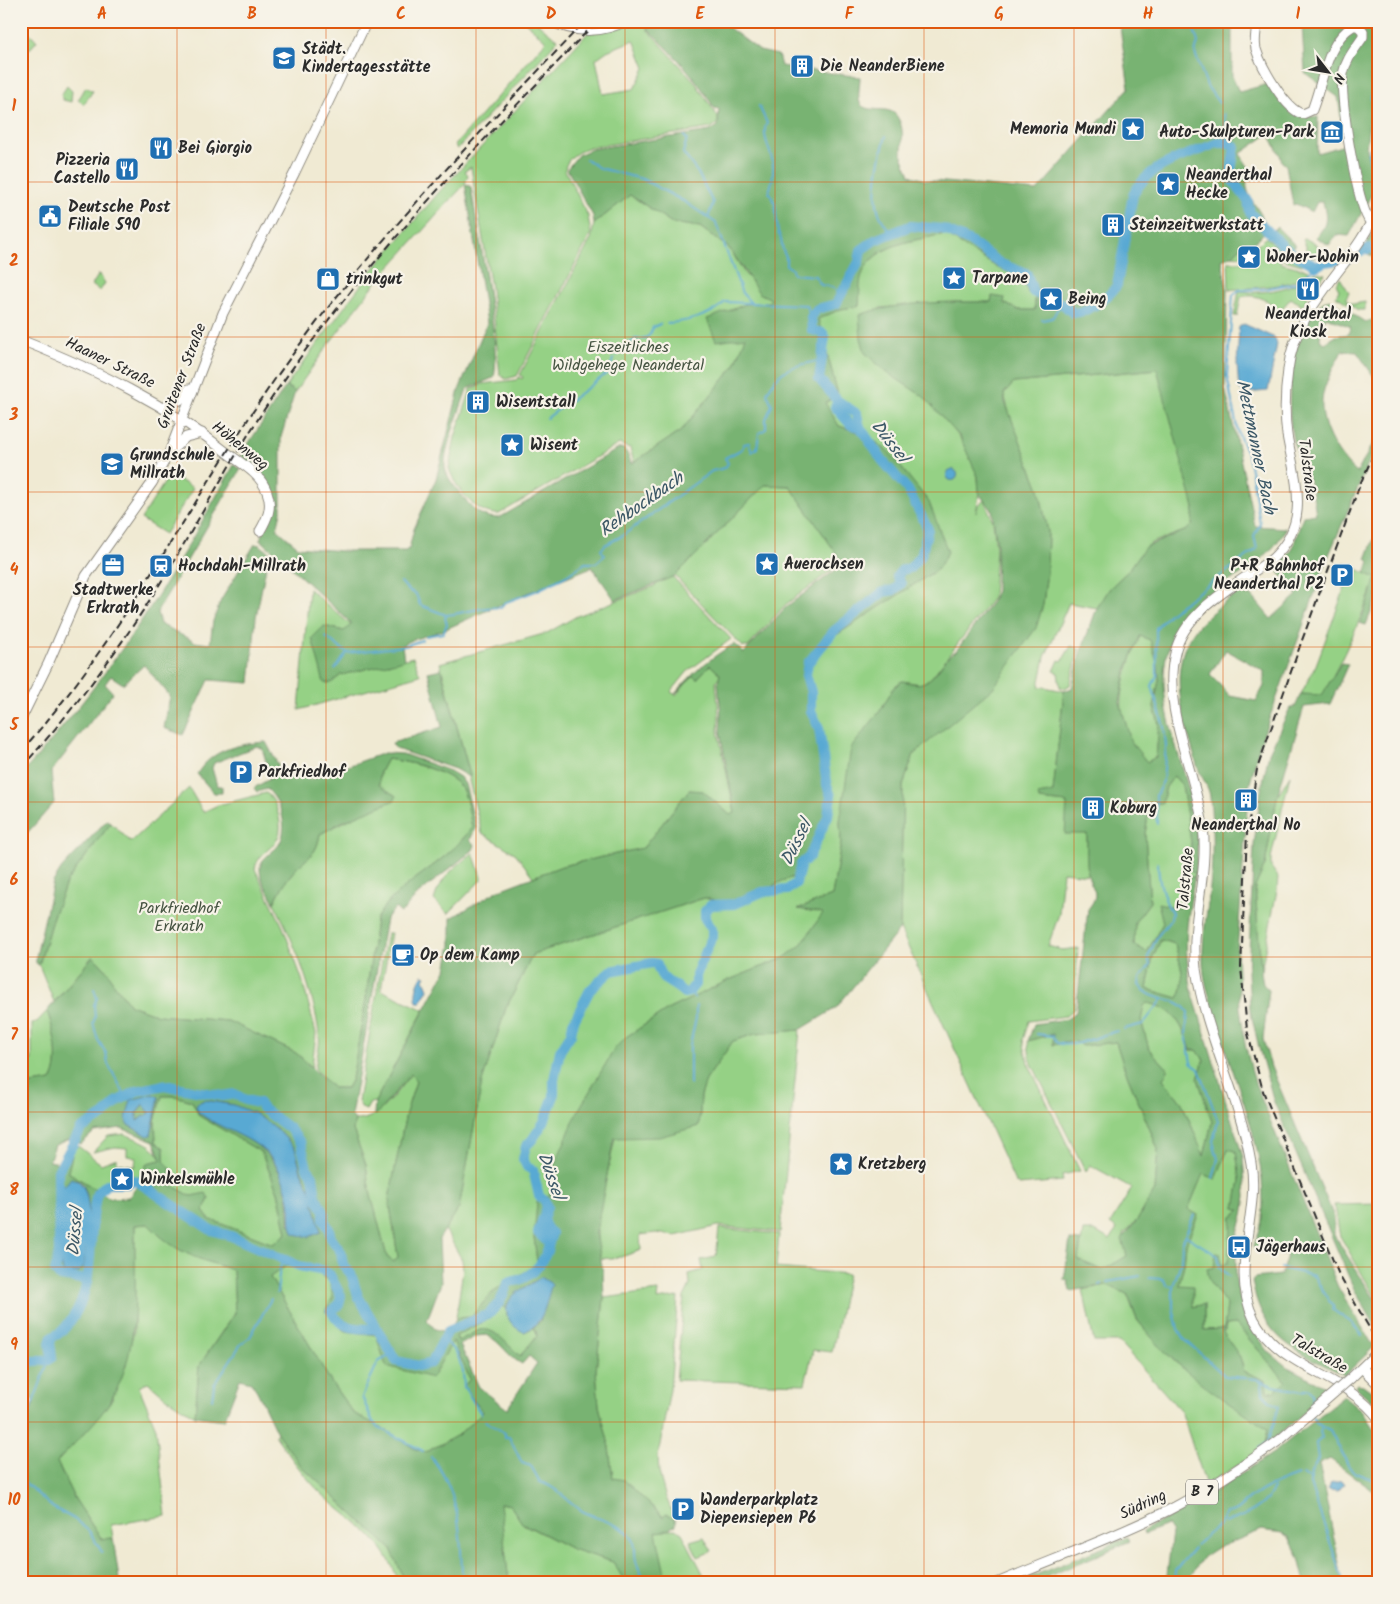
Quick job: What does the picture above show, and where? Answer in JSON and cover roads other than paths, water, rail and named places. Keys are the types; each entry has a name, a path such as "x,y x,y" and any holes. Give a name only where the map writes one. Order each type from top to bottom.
{"main road":[{"name":"Gruitener Straße","path":"21,719 48,664 86,576 152,483 169,452 193,386 223,313 295,172 367,21"},
{"path":"1258,21 1255,36 1260,60 1285,100 1293,110 1299,113 1307,113 1312,110 1325,68 1334,48 1350,27 1356,25 1360,27 1364,34 1345,65 1342,94 1361,199 1367,219 1371,224"},
{"name":"Talstraße","path":"1379,205 1371,224 1308,312 1293,347 1288,367 1286,423 1298,490 1296,520 1291,536 1282,550 1272,559 1197,615 1180,639 1175,652 1172,675 1173,695 1179,727 1204,828 1203,872 1196,935 1196,968 1208,1017 1238,1111 1251,1165 1253,1194 1244,1273 1247,1298 1255,1320 1279,1349 1300,1364 1340,1384 1365,1403 1379,1419"},
{"name":"Haaner Straße","path":"21,340 85,367 164,407 182,419"},
{"path":"164,407 180,400 193,386"},
{"name":"Höhenweg","path":"182,419 252,472 263,484 268,493 269,512 260,531"},
{"path":"169,452 186,436 202,433"},
{"name":"Südring","path":"997,1583 1116,1534 1169,1510 1214,1485 1281,1439 1379,1351"},
{"path":"1362,1368 1379,1385"}],"street":[{"path":"548,21 564,29 581,33 606,30 629,21"}],"water":[{"path":"1244,324 1275,338 1277,344 1268,391 1245,393 1239,389 1237,365 1239,327"},
{"path":"952,469 958,475 952,481 946,475"},
{"path":"423,975 426,976 424,979 428,989 421,1002 417,1002 417,988"},
{"path":"153,1094 159,1097 151,1135 148,1136 128,1125 126,1118 131,1100","holes":["143,1104 150,1113 137,1121 137,1113"]},
{"path":"204,1100 234,1105 254,1113 277,1129 295,1148 301,1171 310,1189 321,1232 309,1237 294,1234 291,1224 290,1204 276,1165 268,1154 258,1146 199,1113 196,1107 198,1103"},
{"path":"71,1178 80,1182 85,1191 89,1216 84,1267 79,1272 66,1274 61,1267 62,1189"},
{"path":"541,1277 552,1284 546,1306 536,1324 524,1332 519,1330 508,1318 508,1302 518,1291"},
{"path":"1341,1480 1344,1484 1337,1491 1328,1490 1331,1483"}],"waterway":[{"path":"1195,21 1194,30 1198,42 1195,53 1207,86 1219,103"},
{"name":"Düssel","path":"1375,98 1379,84"},
{"path":"759,106 767,123 765,132 773,168 769,192 775,204 778,233 786,256 786,265 792,269 793,274 815,276 821,285 832,287 843,294"},
{"path":"1224,114 1227,143"},
{"path":"684,136 687,139 683,153 698,173 713,203 708,218"},
{"path":"886,136 879,164 876,195 880,216 891,233"},
{"name":"Düssel","path":"1378,176 1372,154 1379,140"},
{"name":"Düssel","path":"88,1282 81,1279 59,1276 55,1271 59,1252 58,1171 81,1129 104,1115 118,1101 137,1091 164,1085 223,1096 235,1094 245,1100 259,1103 263,1109 289,1128 301,1143 307,1168 313,1176 316,1197 324,1211 324,1220 331,1238 341,1252 343,1265 351,1274 358,1296 396,1361 419,1366 431,1363 448,1331 489,1314 500,1302 508,1283 525,1277 539,1266 549,1243 538,1233 547,1207 545,1201 539,1196 533,1170 527,1167 523,1159 526,1146 544,1122 554,1096 554,1080 560,1051 571,1034 573,1023 590,990 611,971 652,963 657,964 664,978 684,993 689,992 696,983 696,974 712,937 712,929 705,919 705,911 711,905 735,904 762,892 787,890 796,883 801,864 809,857 828,816 831,796 827,785 819,728 811,711 811,692 806,675 808,663 834,631 883,592 894,590 901,584 897,576 902,570 910,568 921,556 928,529 908,490 882,460 860,427 851,425 835,407 838,401 819,379 825,337 823,333 812,330 811,317 817,309 836,304 859,262 861,250 875,240 910,226 942,229 969,241 1001,264 1027,274 1033,292 1063,304 1073,313 1079,312 1098,304 1117,285 1133,195 1140,184 1149,175 1170,162 1217,143 1227,143 1235,147 1230,177 1248,201 1250,213 1284,247 1297,256 1317,266 1324,262 1346,259 1363,250 1379,247"},
{"path":"586,159 599,168 642,179 685,202 716,223 742,293 751,303"},
{"name":"Mettmanner Bach","path":"1157,824 1156,795 1163,781 1166,746 1164,727 1152,686 1157,675 1156,628 1170,613 1257,549 1254,536 1260,524 1252,475 1248,455 1238,433 1227,376 1233,295 1239,290 1265,289 1295,283 1317,266"},
{"path":"667,323 706,315 725,302 806,305 811,317"},
{"path":"1053,317 1058,308 1064,306"},
{"path":"1042,320 1052,318"},
{"path":"617,355 635,339 647,337 653,327 660,324"},
{"path":"547,418 609,372 613,359"},
{"name":"Rehbockbach","path":"426,636 443,633 447,624 445,618 447,615 482,608 501,608 504,603 536,591 566,576 585,563 596,563 605,555 601,550 605,545 622,536 712,471 725,468 728,463 725,458 742,449 744,444 749,443 752,452 757,448 759,433 766,429 766,419 772,405 767,393 777,377 796,366 822,360"},
{"path":"838,401 857,414 860,427"},
{"path":"401,582 408,590 416,594 420,605 446,615"},
{"path":"326,637 347,653"},
{"name":"Rehbockbach","path":"335,669 347,653 405,646 422,640"},
{"name":"Mettmanner Bach","path":"1158,863 1162,889 1172,913 1171,919 1157,937 1148,957 1150,965 1140,978 1139,985 1151,995 1171,1000 1183,1006 1188,1012 1186,1034 1191,1063 1199,1069 1218,1121 1213,1141 1218,1159 1213,1178"},
{"path":"94,989 97,998 94,1005 95,1018 93,1023 98,1040 106,1053 108,1064 126,1097"},
{"name":"Düssel","path":"691,990 694,998"},
{"path":"1124,1029 1143,1024 1163,999"},
{"path":"690,1084 690,1045 696,1018 696,1006"},
{"path":"1037,1034 1052,1036 1057,1043 1072,1044 1117,1031"},
{"name":"Düssel","path":"21,1362 49,1360 52,1357 50,1343 52,1337 65,1328 79,1305 85,1290 88,1274 97,1193 107,1184 127,1184 135,1180 211,1230 231,1236 299,1266 324,1271 330,1275 341,1296 339,1305 331,1311 335,1317 340,1322 351,1327 377,1329"},
{"name":"Mettmanner Bach","path":"1194,1215 1182,1243 1181,1262 1173,1286 1173,1308 1178,1329 1183,1338 1225,1376 1256,1379 1273,1386 1302,1391 1309,1389 1313,1394 1312,1408"},
{"path":"543,1219 546,1228 552,1233 549,1243"},
{"path":"1185,1235 1218,1256 1220,1268 1229,1276"},
{"path":"277,1293 280,1267 285,1261"},
{"path":"1281,1268 1314,1276 1329,1301 1334,1305 1333,1310 1352,1323 1362,1335"},
{"path":"1108,1282 1140,1276"},
{"path":"1149,1278 1163,1279 1167,1285 1173,1286"},
{"path":"212,1399 214,1385 241,1344 250,1337 271,1299"},
{"path":"444,1339 457,1354 463,1371 464,1387 481,1414"},
{"path":"391,1355 378,1362 362,1397 373,1422 378,1427 423,1451"},
{"path":"21,1462 22,1446 31,1408 49,1360"},
{"path":"1262,1382 1263,1394 1279,1406 1274,1423"},
{"name":"Mettmanner Bach","path":"1312,1415 1317,1424 1330,1430 1353,1472 1379,1482"},
{"path":"485,1421 505,1433 505,1437 509,1437 522,1463 531,1466 540,1482 552,1487 584,1512 628,1532 634,1542 636,1561 645,1583"},
{"path":"1259,1448 1267,1443 1273,1425"},
{"path":"1322,1427 1320,1432 1322,1438 1316,1443 1318,1459 1311,1472 1310,1484 1344,1583"},
{"path":"431,1457 448,1483 457,1513 464,1583"},
{"path":"1302,1474 1311,1480"},
{"path":"1196,1545 1222,1522 1227,1513 1238,1508 1249,1498 1281,1481 1298,1475"},
{"path":"21,1479 52,1507 74,1519 89,1531 102,1552"},
{"path":"1225,1523 1260,1506 1266,1501 1273,1488"},
{"path":"1174,1583 1175,1571 1194,1548"}],"railway":[{"path":"21,751 57,708 123,617 244,426 310,331 347,284 424,194 585,21"},
{"path":"21,768 56,728 106,664 168,571 264,409 317,334 354,287 432,196 597,21"},
{"path":"1379,443 1361,482 1301,643 1257,769 1247,833 1241,967 1247,1030 1263,1091 1339,1275 1379,1345"}],"place":[{"name":"Städt. Kindertagesstätte","path":"284,58"},
{"name":"Die NeanderBiene","path":"802,66"},
{"name":"Memoria Mundi","path":"1133,129"},
{"name":"Auto-Skulpturen-Park","path":"1332,132"},
{"name":"Bei Giorgio","path":"161,148"},
{"name":"Pizzeria Castello","path":"127,169"},
{"name":"Neanderthal Hecke","path":"1168,184"},
{"name":"Deutsche Post Filiale 590","path":"50,216"},
{"name":"Steinzeitwerkstatt","path":"1113,225"},
{"name":"Woher-Wohin","path":"1249,257"},
{"name":"Tarpane","path":"954,278"},
{"name":"trinkgut","path":"328,279"},
{"name":"Neanderthal Kiosk","path":"1308,289"},
{"name":"Being","path":"1051,299"},
{"name":"Wisentstall","path":"478,402"},
{"name":"Wisent","path":"512,445"},
{"name":"Grundschule Millrath","path":"112,464"},
{"name":"Auerochsen","path":"767,564"},
{"name":"Stadtwerke Erkrath","path":"113,565"},
{"name":"Hochdahl-Millrath","path":"161,566"},
{"name":"P+R Bahnhof Neanderthal P2","path":"1342,575"},
{"name":"Parkfriedhof","path":"241,772"},
{"name":"Neanderthal No","path":"1246,800"},
{"name":"Koburg","path":"1093,808"},
{"name":"Op dem Kamp","path":"403,955"},
{"name":"Kretzberg","path":"841,1164"},
{"name":"Winkelsmühle","path":"122,1179"},
{"name":"Jägerhaus","path":"1239,1247"},
{"name":"Wanderparkplatz Diepensiepen P6","path":"683,1509"}],"park label":[{"name":"Eiszeitliches Wildgehege Neandertal","path":"628,356"},
{"name":"Parkfriedhof Erkrath","path":"179,917"}]}
